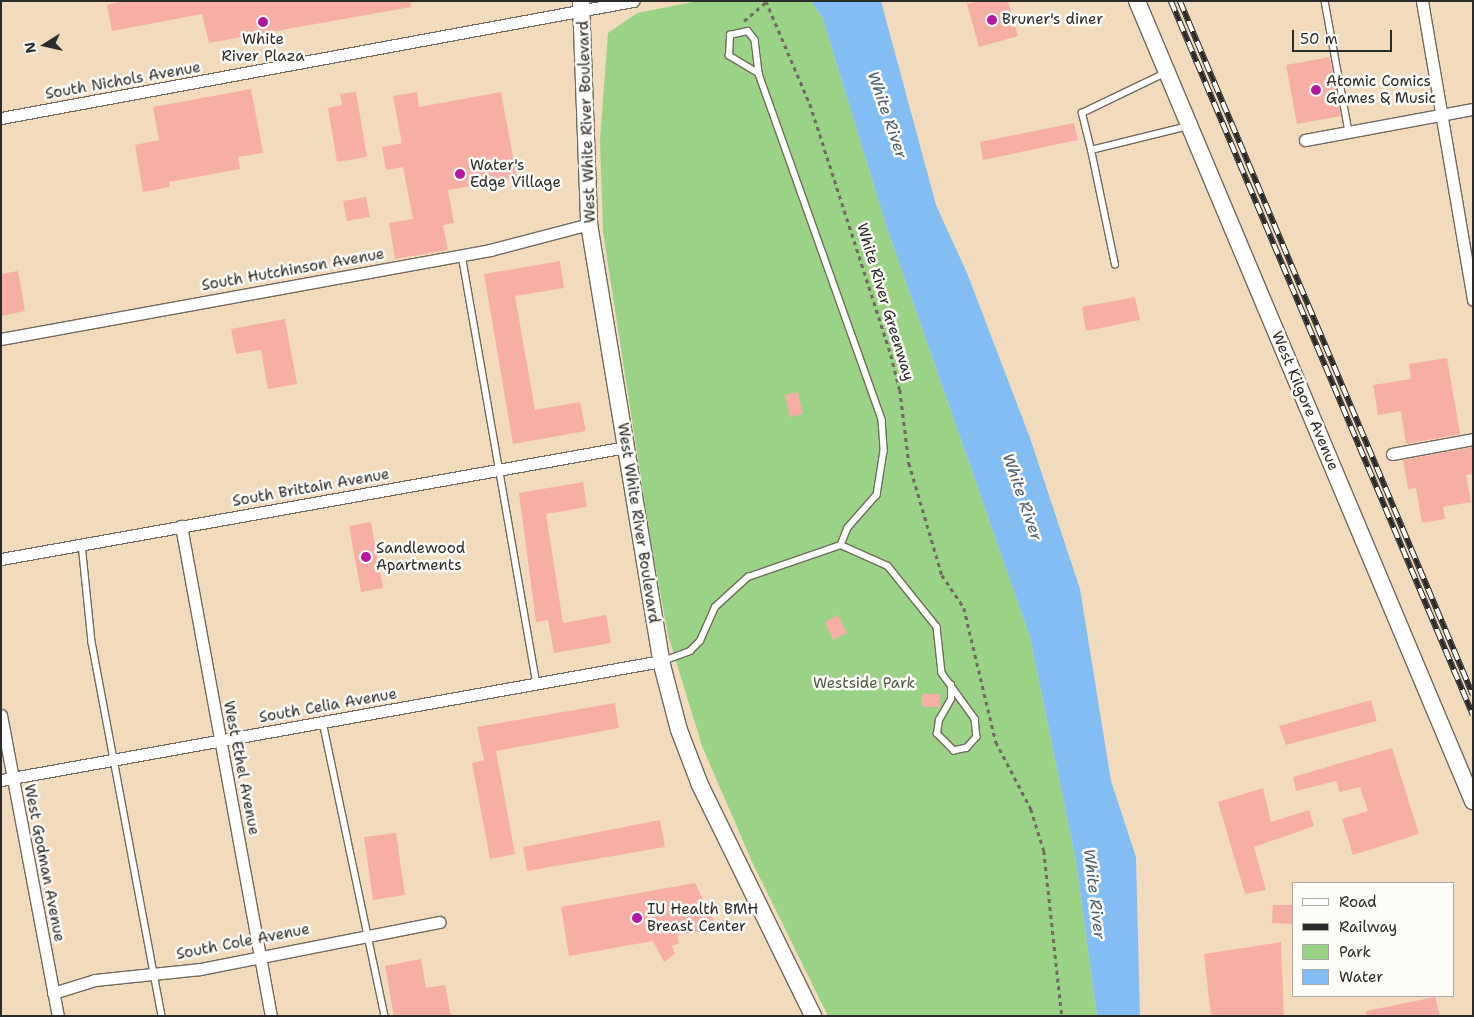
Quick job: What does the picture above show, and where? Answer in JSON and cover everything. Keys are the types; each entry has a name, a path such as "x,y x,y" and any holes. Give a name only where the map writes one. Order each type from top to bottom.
{"street":[{"name":"South Nichols Avenue","path":"1,118 583,6 633,1"},
{"name":"West Kilgore Avenue","path":"1137,1 1473,802"},
{"path":"1422,1 1473,300"},
{"name":"West White River Boulevard","path":"583,6 589,224 661,661 679,730 700,785 813,1016"},
{"path":"1305,140 1473,110"},
{"name":"South Hutchinson Avenue","path":"1,339 462,256 559,235 589,224"},
{"path":"1392,454 1473,440"},
{"name":"South Brittain Avenue","path":"1,558 626,446"},
{"name":"West Ethel Avenue","path":"181,526 271,1016"},
{"name":"South Celia Avenue","path":"1,780 661,661"},
{"name":"West Godman Avenue","path":"1,715 58,1016"},
{"name":"South Cole Avenue","path":"53,993 95,980 200,969 260,954 439,922"}],"lane":[{"path":"1325,1 1348,132"},
{"path":"759,74 730,56 727,45 737,31 748,31 755,40 759,74 882,420 884,451 877,495 848,528 841,545"},
{"path":"1115,265 1082,113 1167,72"},
{"path":"1091,150 1189,126"},
{"path":"462,256 501,469 537,683"},
{"path":"82,544 92,642 162,1016"},
{"path":"661,661 690,651 700,641 716,607 748,577 841,545 888,566 938,627 942,673 975,719 977,737 967,748 954,751 944,746 937,734 939,720 951,699 950,685"},
{"path":"323,722 369,934 384,1016"}],"path":[{"path":"737,31 766,2"},
{"name":"White River Greenway","path":"766,2 810,104 891,355 900,390 909,463 942,575 964,608 996,742 1031,809 1044,851 1062,1016"}],"green space":[{"name":"Westside Park","path":"698,1 811,1 823,19 886,225 1030,637 1076,861 1097,1016 828,1016 753,864 702,746 668,635 651,543 603,232 600,140 608,33 637,13"}],"water":[{"name":"White River","path":"811,1 881,1 936,205 967,273 1030,438 1080,589 1111,781 1136,857 1140,1016 1097,1016 1076,861 1030,637 886,225 823,19"}],"building":[{"name":"White River Plaza","path":"120,1 410,1 411,7 209,43 202,14 112,31 107,5"},
{"name":"Bruner's diner","path":"976,1 1008,1 1018,36 979,47 967,4"},
{"name":"Atomic Comics Games & Music","path":"1330,57 1341,116 1297,124 1286,65"},
{"path":"251,89 263,153 238,157 240,169 169,182 170,187 143,192 135,145 159,140 153,107"},
{"path":"356,92 367,157 337,162 328,108 342,105 340,94"},
{"name":"Water's Edge Village","path":"417,92 419,107 501,92 517,178 448,190 454,223 443,225 448,250 395,259 389,223 413,219 403,167 386,170 382,147 402,143 393,96"},
{"path":"1074,123 1078,140 983,160 980,142"},
{"path":"366,197 370,217 347,221 343,201"},
{"path":"560,261 564,288 515,296 535,410 580,402 586,431 513,444 484,274"},
{"path":"18,271 25,311 1,316 1,274"},
{"path":"1135,297 1140,320 1086,331 1082,307"},
{"path":"285,319 297,384 268,389 261,350 236,354 231,329"},
{"path":"1447,358 1460,434 1406,444 1401,411 1378,415 1373,385 1411,379 1409,364"},
{"path":"798,392 803,414 790,417 785,395"},
{"path":"1473,447 1473,474 1466,475 1471,502 1443,507 1445,519 1422,523 1416,488 1408,489 1403,460"},
{"path":"583,482 587,507 546,514 563,623 606,615 611,643 554,653 548,620 536,622 519,493"},
{"name":"Sandlewood Apartments","path":"371,522 383,588 361,592 349,526"},
{"path":"838,615 847,633 833,640 825,622"},
{"path":"922,694 940,694 940,707 922,707"},
{"path":"1371,700 1377,721 1286,745 1279,726"},
{"path":"615,703 619,728 496,751 515,854 490,859 472,763 484,760 477,727"},
{"path":"1392,748 1419,834 1353,855 1342,819 1368,811 1360,787 1340,792 1336,781 1296,791 1293,777"},
{"path":"1263,788 1271,822 1309,810 1314,826 1254,847 1266,890 1245,894 1218,802"},
{"path":"660,820 665,847 527,871 523,847"},
{"path":"396,833 405,895 373,900 364,837"},
{"name":"IU Health BMH Breast Center","path":"695,883 718,929 677,935 679,943 672,946 675,954 664,962 653,941 569,956 561,907"},
{"path":"1273,905 1292,905 1292,924 1272,923"},
{"path":"1281,942 1284,1016 1211,1016 1204,954"},
{"path":"421,959 426,988 445,985 451,1016 394,1016 385,966"},
{"path":"1435,997 1440,1016 1366,1016 1366,1011"}],"railway":[{"path":"1171,1 1473,715"},
{"path":"1180,1 1473,695"}],"place":[{"name":"Bruner's diner","path":"992,20"},
{"name":"White River Plaza","path":"263,22"},
{"name":"Atomic Comics Games & Music","path":"1316,90"},
{"name":"Water's Edge Village","path":"460,174"},
{"name":"Sandlewood Apartments","path":"366,557"},
{"name":"IU Health BMH Breast Center","path":"637,918"}]}
